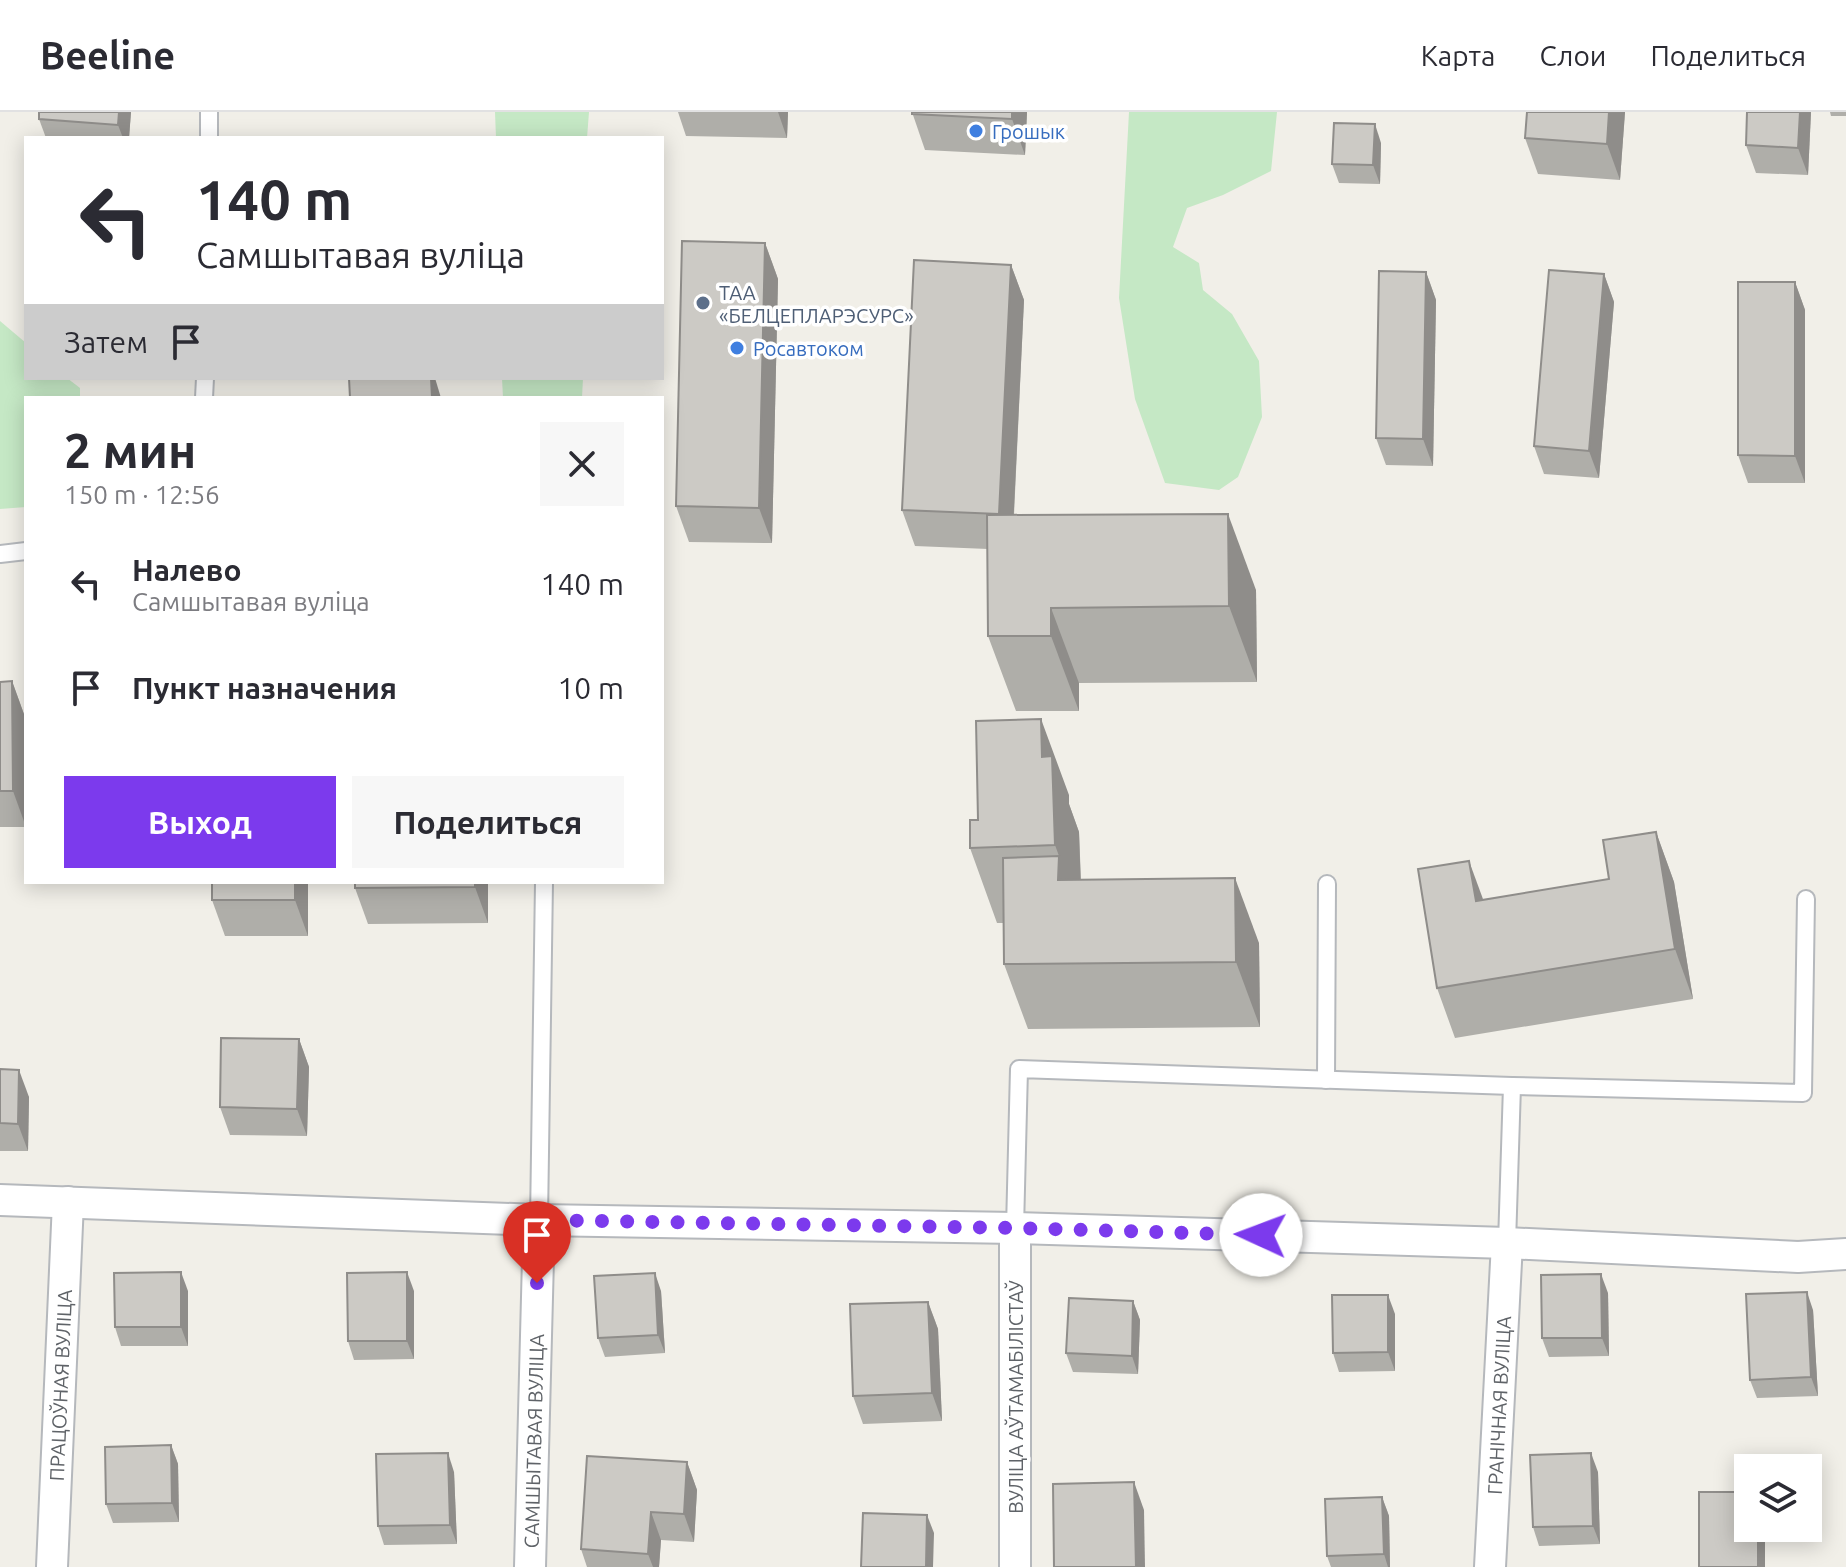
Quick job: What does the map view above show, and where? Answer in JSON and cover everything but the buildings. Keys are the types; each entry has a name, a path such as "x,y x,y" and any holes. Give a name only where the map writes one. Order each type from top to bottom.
{"street":[{"path":"0,1200 539,1220 1015,1228 1507,1243 1798,1257 1846,1254"},
{"name":"ПРАЦОЎНАЯ ВУЛІЦА","path":"52,1567 68,1202"},
{"name":"САМШЫТАВАЯ ВУЛІЦА","path":"530,1567 539,1220"},
{"name":"ВУЛІЦА АЎТАМАБІЛІСТАЎ","path":"1015,1228 1015,1567"},
{"name":"ГРАНІЧНАЯ ВУЛІЦА","path":"1490,1567 1507,1243"}],"lane":[{"path":"209,112 209,136"},
{"path":"0,554 24,551"},
{"path":"539,1220 544,884"},
{"path":"1326,1080 1327,884"},
{"path":"1015,1228 1019,1069 1803,1093 1806,899"},
{"path":"1507,1243 1512,1086"}],"green space":[{"path":"495,112 589,112 587,136 496,136"},
{"path":"1129,112 1277,112 1271,171 1223,195 1187,208 1173,247 1199,263 1203,290 1232,314 1259,361 1262,417 1238,477 1219,490 1165,483 1135,399 1119,298"},
{"path":"0,321 24,341 24,380 70,380 80,388 80,396 24,396 24,507 0,509"},
{"path":"502,380 583,380 582,396 503,396"}],"place":[{"name":"Грошык","path":"976,131"},
{"name":"ТАА «БЕЛЦЕПЛАРЭСУРС»","path":"703,303"},
{"name":"Росавтоком","path":"737,348"}],"route":[{"path":"537,1283 539,1220 1261,1235"}]}
